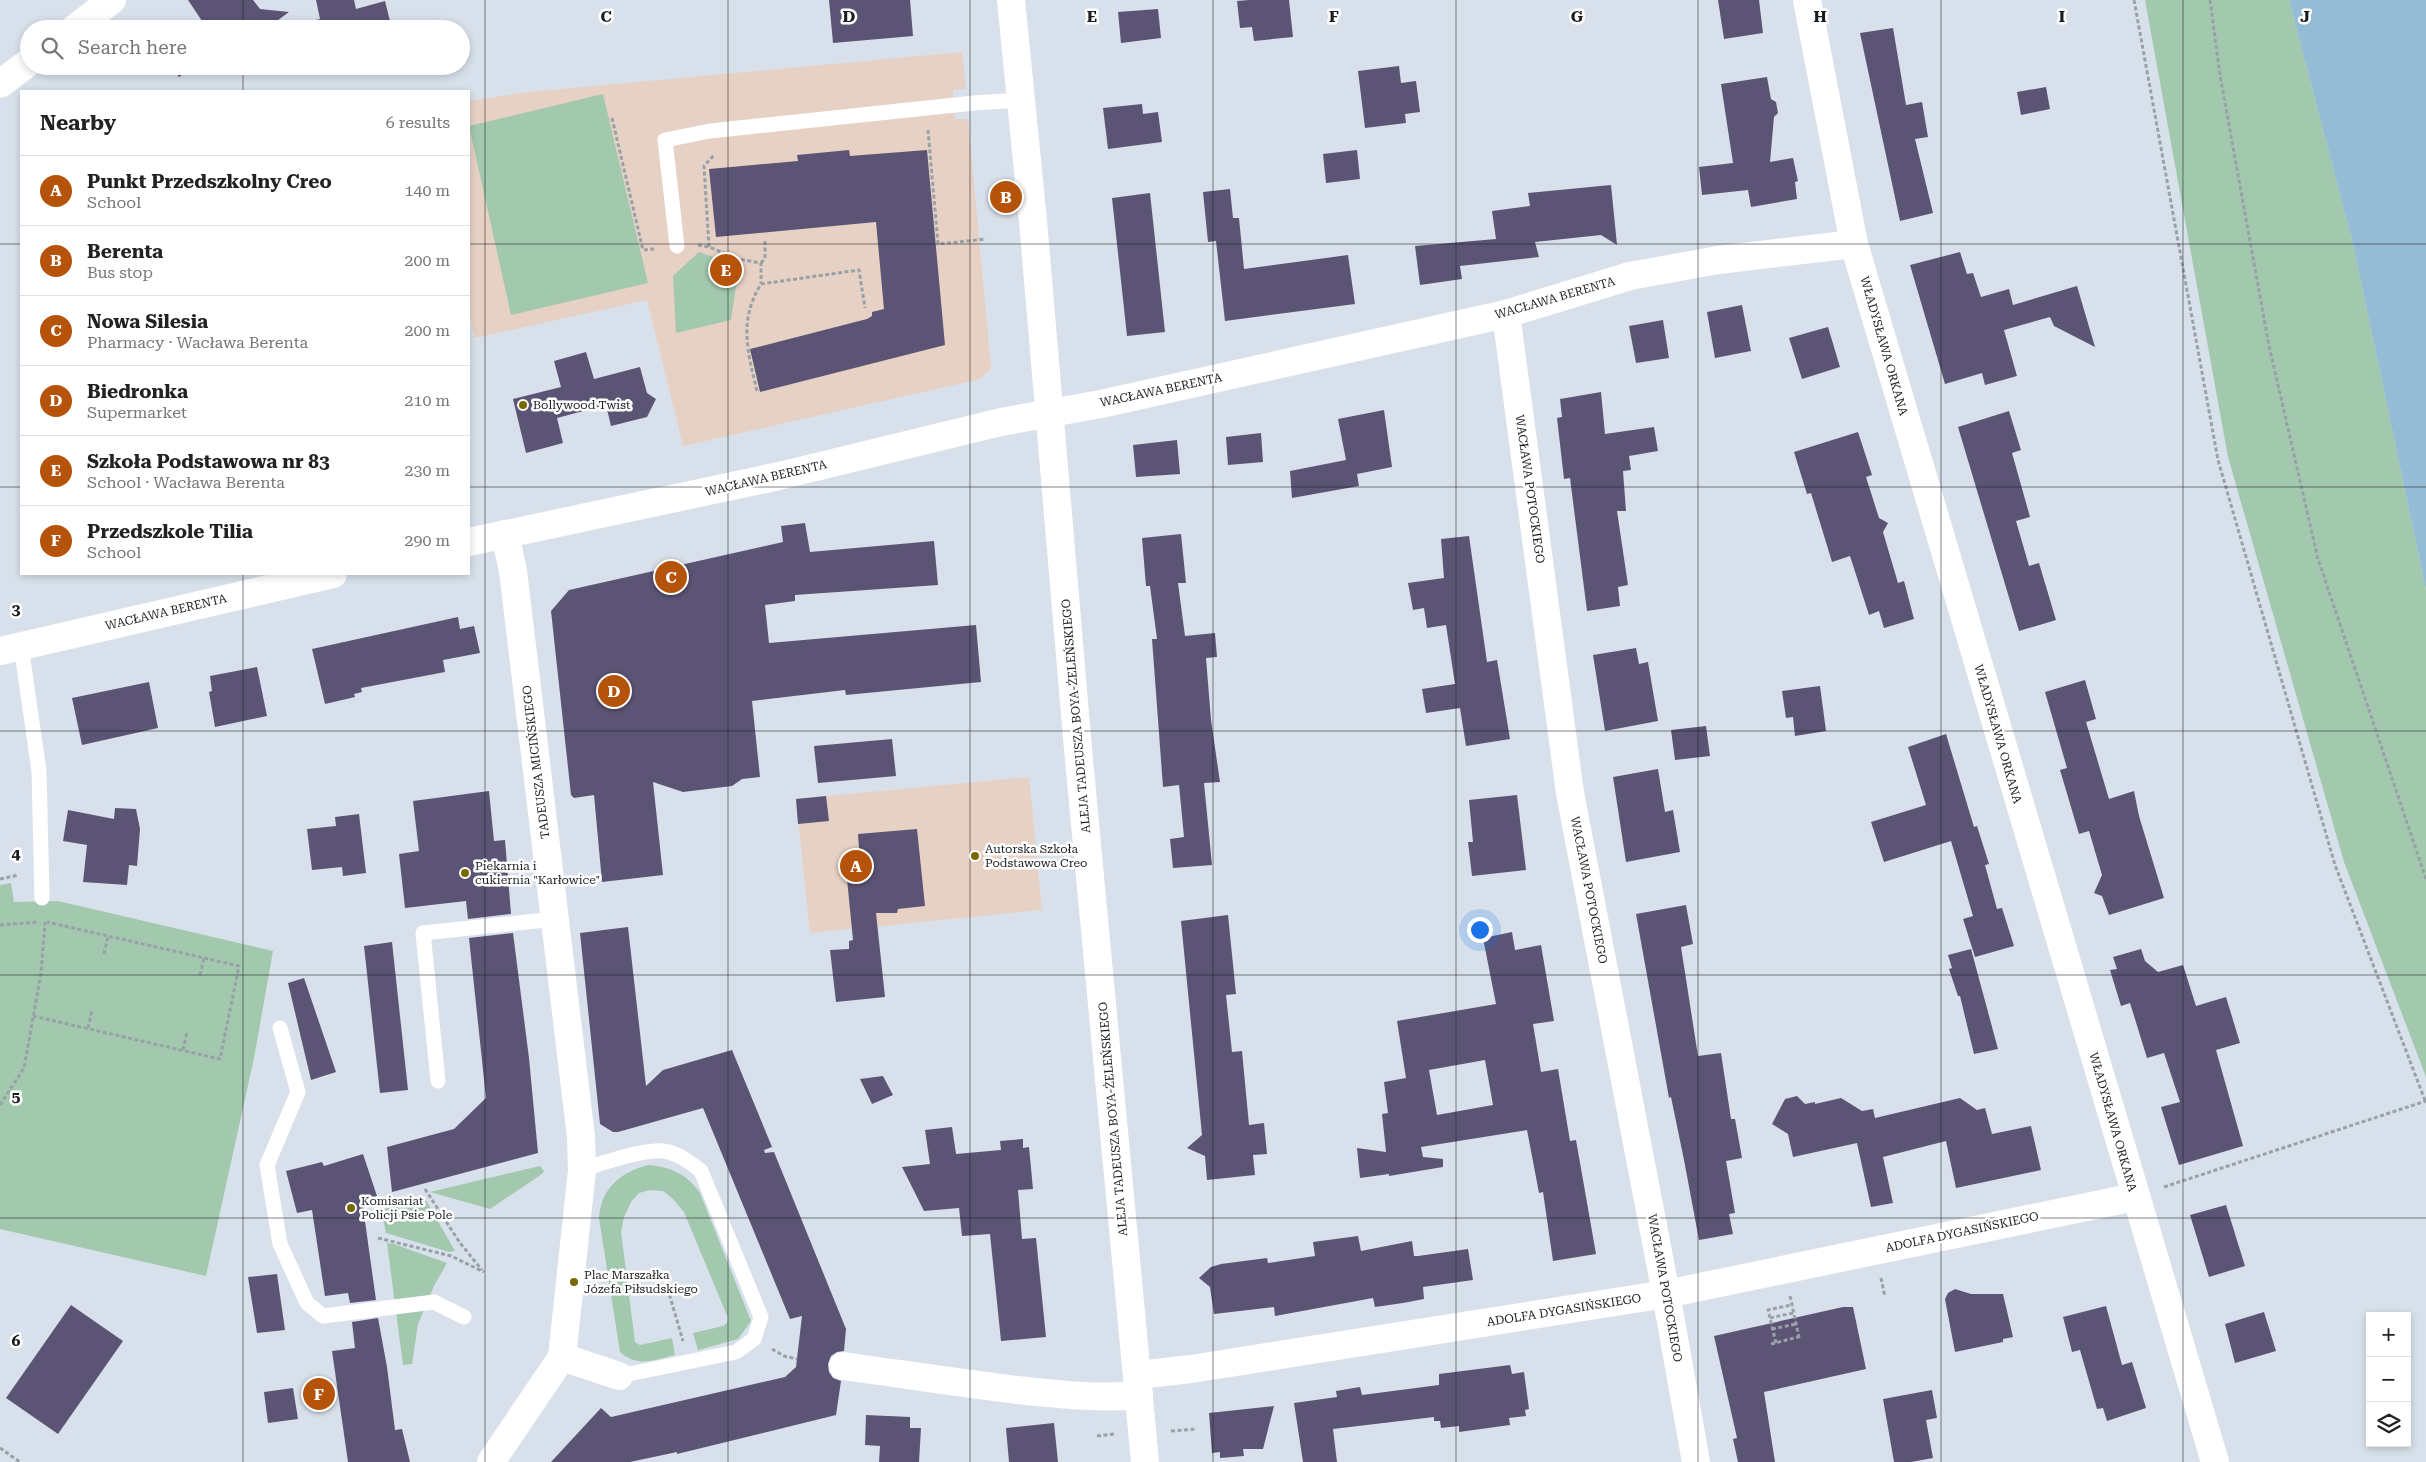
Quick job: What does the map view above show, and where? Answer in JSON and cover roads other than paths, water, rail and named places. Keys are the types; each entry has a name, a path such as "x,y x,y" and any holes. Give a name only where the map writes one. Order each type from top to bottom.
{"street":[{"path":"86,20 112,0"},
{"name":"ALEJA TADEUSZA BOYA-ŻELEŃSKIEGO","path":"1011,0 1078,750 1145,1462"},
{"name":"WŁADYSŁAWA ORKANA","path":"1807,0 1854,244 2215,1462"},
{"path":"0,84 20,69"},
{"name":"WACŁAWA BERENTA","path":"470,542 779,476 952,434 1049,413 1102,404 1506,314 1630,276 1718,260 1854,244"},
{"name":"WACŁAWA POTOCKIEGO","path":"1506,314 1570,793 1666,1294 1696,1462"},
{"name":"TADEUSZA MICIŃSKIEGO","path":"505,534 513,571 581,1137 582,1170"},
{"name":"WACŁAWA BERENTA","path":"11,648 329,575"},
{"path":"491,1462 562,1357 582,1170"},
{"name":"ADOLFA DYGASIŃSKIEGO","path":"843,1366 956,1383 1094,1397 1191,1369 1666,1294 2135,1196"},
{"path":"562,1357 619,1376"}],"lane":[{"path":"677,246 665,140 720,130 974,103 1021,100"},
{"path":"11,648 39,771 42,898"},
{"path":"438,1081 424,933 555,919"},
{"path":"280,1028 298,1092 267,1166 280,1244 307,1303 323,1316 434,1302 464,1317"},
{"path":"582,1170 612,1160 663,1151 686,1159 701,1171 761,1317 754,1339 736,1352 619,1376"}],"water":[{"path":"2289,0 2426,0 2426,590 2353,244"}],"place":[{"name":"Berenta","path":"1006,197"},
{"name":"Szkoła Podstawowa nr 83","path":"726,270"},
{"name":"Bollywood Twist","path":"523,405"},
{"name":"Nowa Silesia","path":"671,577"},
{"name":"Biedronka","path":"614,691"},
{"name":"Autorska Szkoła Podstawowa Creo","path":"975,856"},
{"name":"Punkt Przedszkolny Creo","path":"856,866"},
{"name":"Piekarnia i cukiernia \"Karłowice\"","path":"465,873"},
{"name":"Komisariat Policji Psie Pole","path":"351,1208"},
{"name":"Plac Marszałka Józefa Piłsudskiego","path":"574,1282"},
{"name":"Przedszkole Tilia","path":"319,1394"}]}
